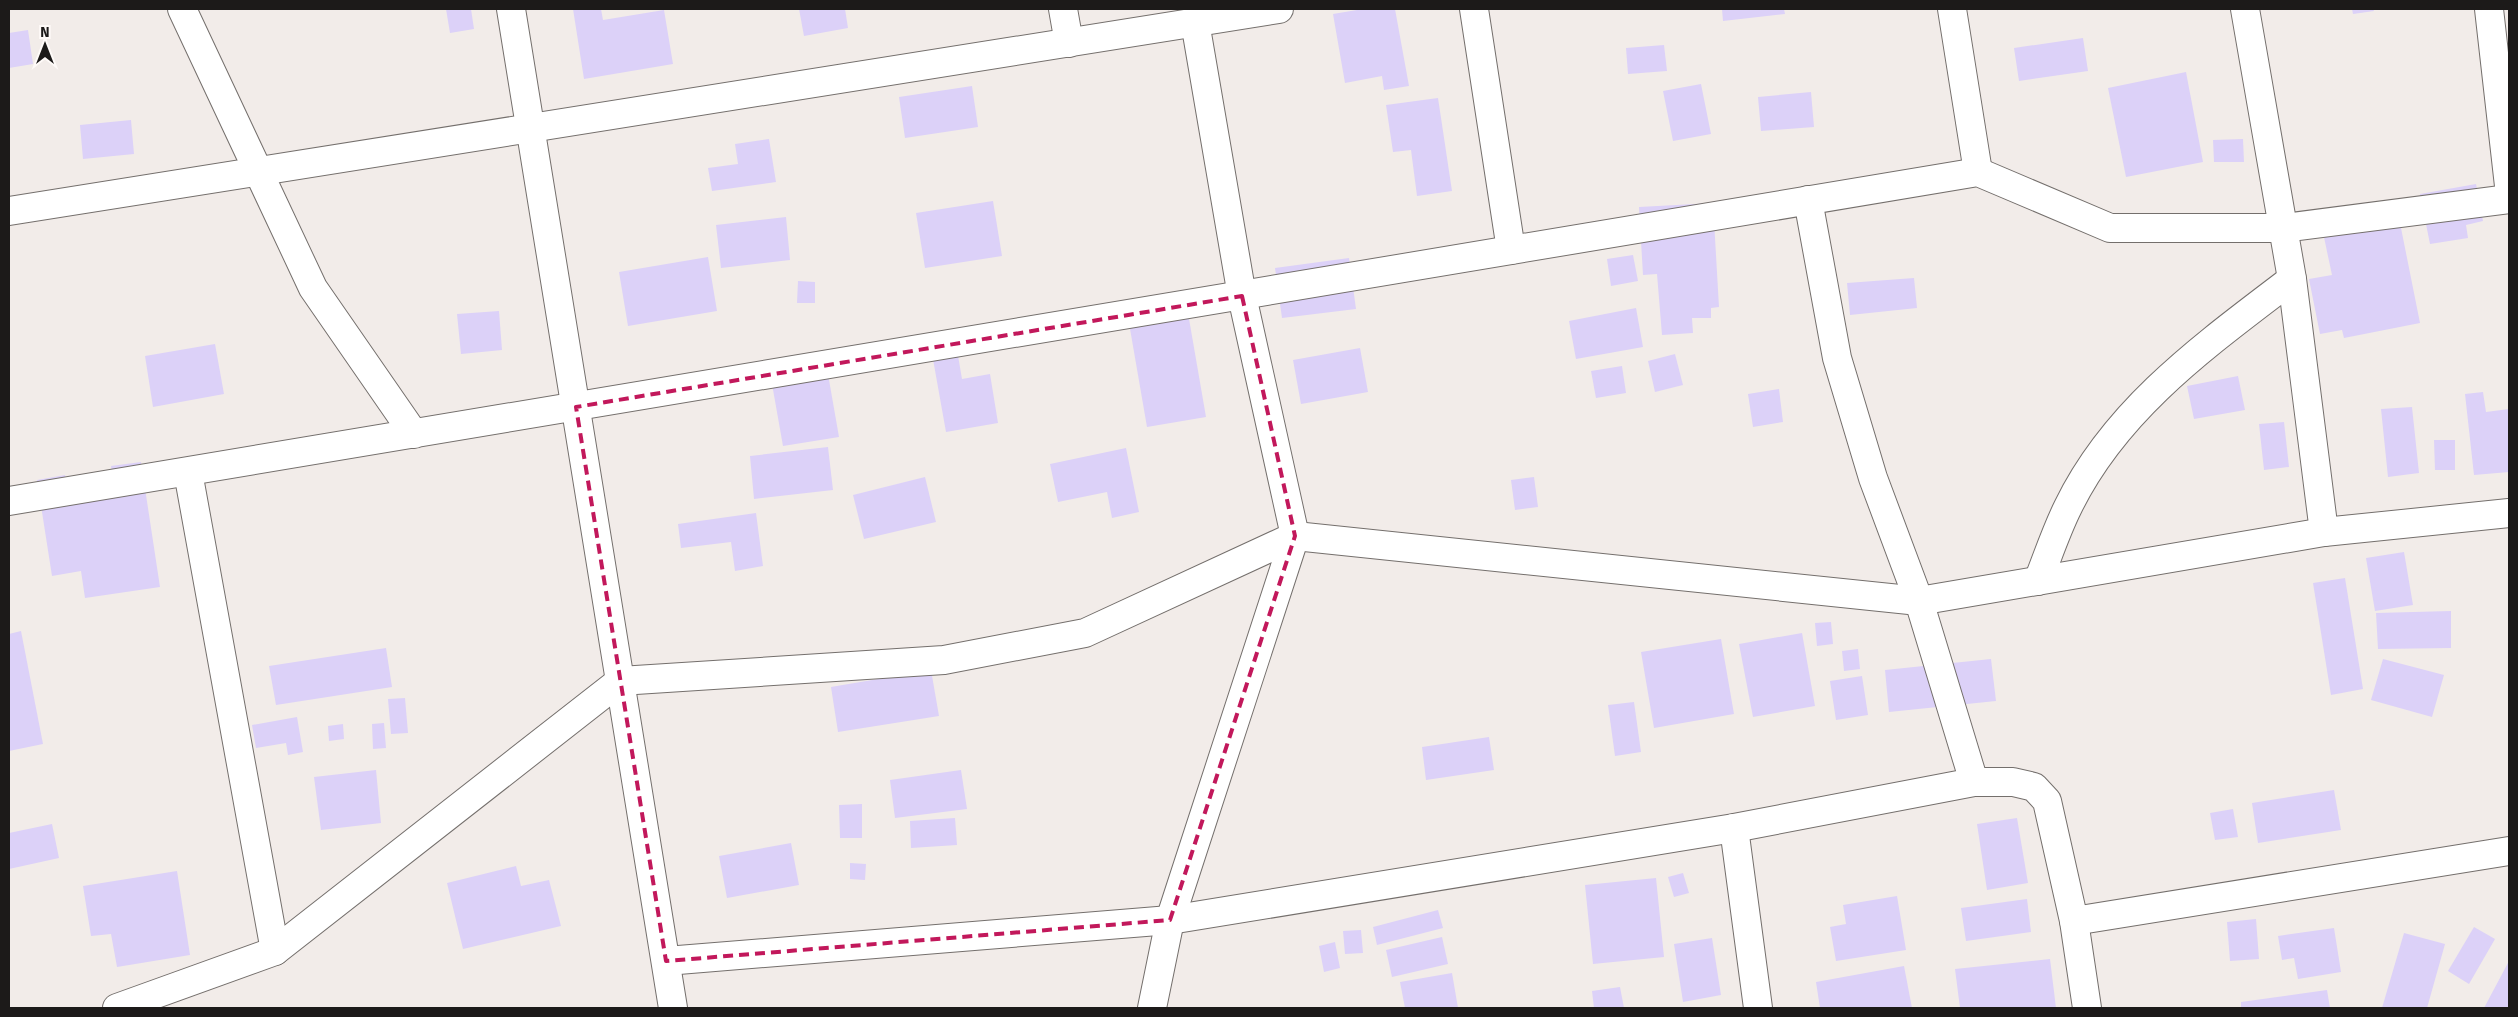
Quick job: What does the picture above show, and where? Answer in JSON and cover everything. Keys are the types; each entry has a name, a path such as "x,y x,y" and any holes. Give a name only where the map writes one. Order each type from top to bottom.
{"street":[{"path":"182,9 313,288 414,434"},
{"path":"511,9 673,1008"},
{"path":"1063,9 1069,43"},
{"path":"9,211 1279,9"},
{"path":"1474,9 1511,250"},
{"path":"1952,9 1978,172"},
{"path":"2245,9 2292,279 2324,532"},
{"path":"2489,9 2509,186"},
{"path":"1152,1008 1170,920 1295,536 1242,296 1196,22"},
{"path":"9,502 1978,172 2110,228 2284,228 2509,199"},
{"path":"1808,200 1837,358 1873,478 1919,601 1974,782"},
{"path":"2038,580 2068,506 2104,448 2145,398 2201,348 2292,279"},
{"path":"188,472 275,952"},
{"path":"117,1008 275,952 620,682 944,660 1085,633 1295,536 1919,601 2324,532 2509,513"},
{"path":"666,962 1170,920 1734,828 1974,782 2013,782 2034,788 2047,801 2074,921 2087,1008"},
{"path":"1734,828 1758,1008"},
{"path":"2074,921 2509,851"}],"highlighted area":[{"path":"1242,296 1295,536 1170,920 666,961 576,407"}],"building":[{"path":"446,9 471,9 474,29 450,33"},
{"path":"573,9 601,9 603,20 664,10 673,64 584,79"},
{"path":"799,9 845,9 848,28 804,36"},
{"path":"1363,9 1395,9 1409,86 1384,90 1382,76 1345,83 1333,14"},
{"path":"1722,9 1784,9 1785,14 1723,21"},
{"path":"2352,9 2373,9 2374,11 2353,14"},
{"path":"28,30 33,64 9,68 9,33"},
{"path":"2083,38 2088,71 2019,81 2014,48"},
{"path":"1664,45 1667,71 1628,74 1626,48"},
{"path":"2186,72 2203,162 2126,177 2108,88"},
{"path":"1701,84 1711,134 1673,141 1663,91"},
{"path":"972,86 978,127 905,138 899,97"},
{"path":"1811,92 1814,127 1761,131 1758,97"},
{"path":"1438,98 1452,191 1417,196 1411,150 1393,152 1386,105"},
{"path":"131,120 134,154 83,159 80,125"},
{"path":"769,139 776,182 712,191 708,168 738,164 735,144"},
{"path":"2243,139 2244,162 2214,162 2213,140"},
{"path":"2476,184 2483,221 2466,225 2468,238 2430,244 2420,194"},
{"path":"993,201 1002,256 925,268 916,213"},
{"path":"1713,203 1719,307 1711,308 1711,318 1692,318 1693,333 1662,335 1657,274 1643,275 1639,207"},
{"path":"2397,208 2420,323 2344,338 2342,330 2320,334 2309,279 2332,275 2321,223"},
{"path":"786,217 790,260 721,268 716,225"},
{"path":"1633,255 1638,281 1611,286 1607,259"},
{"path":"708,257 717,311 628,326 619,272"},
{"path":"1349,258 1356,309 1282,318 1275,268"},
{"path":"1914,278 1917,308 1850,315 1847,283"},
{"path":"798,281 815,282 815,303 797,303"},
{"path":"1636,308 1643,347 1576,359 1569,321"},
{"path":"499,311 502,350 461,354 457,314"},
{"path":"1188,313 1206,417 1147,427 1129,323"},
{"path":"215,344 224,394 153,407 145,356"},
{"path":"956,344 962,379 990,374 998,423 946,432 931,348"},
{"path":"1360,348 1368,392 1301,404 1293,360"},
{"path":"1675,354 1683,385 1655,392 1648,361"},
{"path":"825,357 839,437 783,446 769,367"},
{"path":"1622,366 1626,393 1596,398 1591,371"},
{"path":"2238,376 2245,410 2194,419 2187,386"},
{"path":"1779,389 1783,422 1753,427 1748,394"},
{"path":"2483,392 2486,412 2509,409 2509,472 2474,475 2465,394"},
{"path":"2412,407 2419,473 2388,477 2381,409"},
{"path":"2284,422 2289,467 2264,470 2259,424"},
{"path":"2434,440 2455,440 2455,470 2435,470"},
{"path":"828,447 833,490 754,499 750,456"},
{"path":"1126,448 1139,512 1112,518 1107,492 1058,502 1050,464"},
{"path":"141,462 160,587 85,598 81,571 52,576 37,480 65,475 69,503 115,496 111,466"},
{"path":"925,477 936,522 864,539 853,495"},
{"path":"1534,477 1538,507 1515,510 1511,480"},
{"path":"756,513 763,566 735,571 731,542 681,548 678,524"},
{"path":"2404,552 2413,605 2375,611 2366,558"},
{"path":"2345,578 2363,689 2331,695 2313,583"},
{"path":"2451,611 2451,648 2378,649 2376,613"},
{"path":"1831,622 1833,644 1817,646 1815,623"},
{"path":"21,631 43,744 9,751 9,634"},
{"path":"1802,633 1815,706 1753,717 1739,644"},
{"path":"1721,639 1734,714 1654,728 1641,652"},
{"path":"386,648 392,687 276,705 269,666"},
{"path":"1858,649 1860,669 1844,671 1842,651"},
{"path":"1991,659 1996,701 1889,712 1885,670"},
{"path":"2383,659 2444,675 2432,717 2371,700"},
{"path":"931,670 939,716 838,732 831,687"},
{"path":"1862,676 1868,715 1836,720 1830,681"},
{"path":"405,698 408,733 391,734 388,699"},
{"path":"1634,702 1641,752 1615,756 1608,705"},
{"path":"297,717 303,752 288,755 286,743 256,748 252,725"},
{"path":"384,723 386,748 373,749 372,724"},
{"path":"343,724 344,739 329,741 328,726"},
{"path":"1489,737 1494,770 1426,780 1422,747"},
{"path":"376,770 381,823 321,830 314,777"},
{"path":"961,770 967,809 895,818 890,780"},
{"path":"2334,790 2341,830 2258,843 2252,803"},
{"path":"862,804 862,838 840,838 839,805"},
{"path":"2233,809 2238,837 2215,840 2210,813"},
{"path":"955,818 957,845 911,848 910,821"},
{"path":"2017,818 2028,883 1987,890 1977,824"},
{"path":"52,824 59,858 9,869 9,833"},
{"path":"791,843 799,885 727,898 719,856"},
{"path":"850,863 866,864 865,880 850,879"},
{"path":"516,866 521,886 549,880 561,926 463,949 447,883"},
{"path":"177,871 190,955 117,967 111,934 91,936 83,886"},
{"path":"1683,873 1689,893 1674,897 1668,877"},
{"path":"1656,878 1664,957 1593,964 1585,885"},
{"path":"1897,896 1906,950 1836,961 1830,927 1846,924 1843,905"},
{"path":"2027,899 2031,932 1966,941 1961,908"},
{"path":"1438,910 1443,928 1377,945 1373,927"},
{"path":"2256,919 2259,959 2230,961 2227,922"},
{"path":"2474,927 2495,939 2469,984 2448,971"},
{"path":"2334,928 2341,972 2298,979 2294,958 2282,960 2278,936"},
{"path":"1361,930 1363,953 1345,954 1343,931"},
{"path":"2404,933 2445,944 2427,1008 2382,1008"},
{"path":"1442,937 1448,964 1392,977 1386,950"},
{"path":"1712,938 1721,995 1683,1002 1674,944"},
{"path":"1335,942 1340,968 1324,972 1319,946"},
{"path":"2050,959 2056,1008 1960,1008 1955,969"},
{"path":"2509,961 2509,1008 2484,1008"},
{"path":"1904,966 1912,1008 1820,1008 1816,982"},
{"path":"1452,973 1458,1008 1405,1008 1400,982"},
{"path":"1620,987 1624,1008 1594,1008 1592,991"},
{"path":"2327,990 2330,1008 2241,1008 2241,1002"}]}
